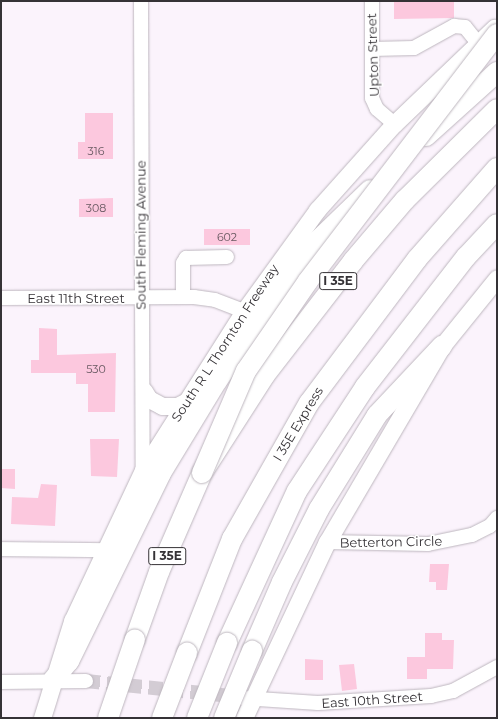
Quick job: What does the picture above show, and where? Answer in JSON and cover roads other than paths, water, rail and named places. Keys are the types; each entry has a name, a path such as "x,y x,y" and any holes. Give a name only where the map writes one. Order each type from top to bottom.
{"highway":[{"path":"202,473 246,371 308,281 497,34"},
{"path":"53,680 69,661 161,473 217,381 311,247 497,72"},
{"name":"I 35E","path":"108,718 159,572 202,473 265,375 353,261 405,200 497,109"},
{"name":"I 35E Express","path":"162,718 232,539 309,403 417,258 497,168"},
{"path":"197,718 226,643 297,491 365,387 466,257 497,224"},
{"path":"224,718 282,582 316,516 377,415 442,346"}],"main road":[{"name":"South R L Thornton Freeway","path":"42,718 72,621 143,470 244,311 317,210 394,124 497,26"},
{"path":"244,718 246,698 327,542 442,346 497,278"},
{"path":"144,391 149,399 162,406 177,406 187,401"}],"street":[{"name":"South Fleming Avenue","path":"141,1 141,298 144,391 143,470"},
{"name":"Upton Street","path":"372,1 372,98 377,109 394,124"},
{"path":"372,49 414,48 454,26 465,27 478,43"},
{"path":"183,297 183,263 186,258 227,257"},
{"name":"East 11th Street","path":"1,298 183,297 215,300 244,311"},
{"name":"Betterton Circle","path":"327,542 428,544 472,534 490,526 497,518"},
{"path":"1,548 105,550"},
{"name":"East 10th Street","path":"246,698 318,703 431,696 461,688 497,667"},
{"path":"1,682 53,680 86,681"}],"tunnel":[{"path":"86,681 240,697"}]}
